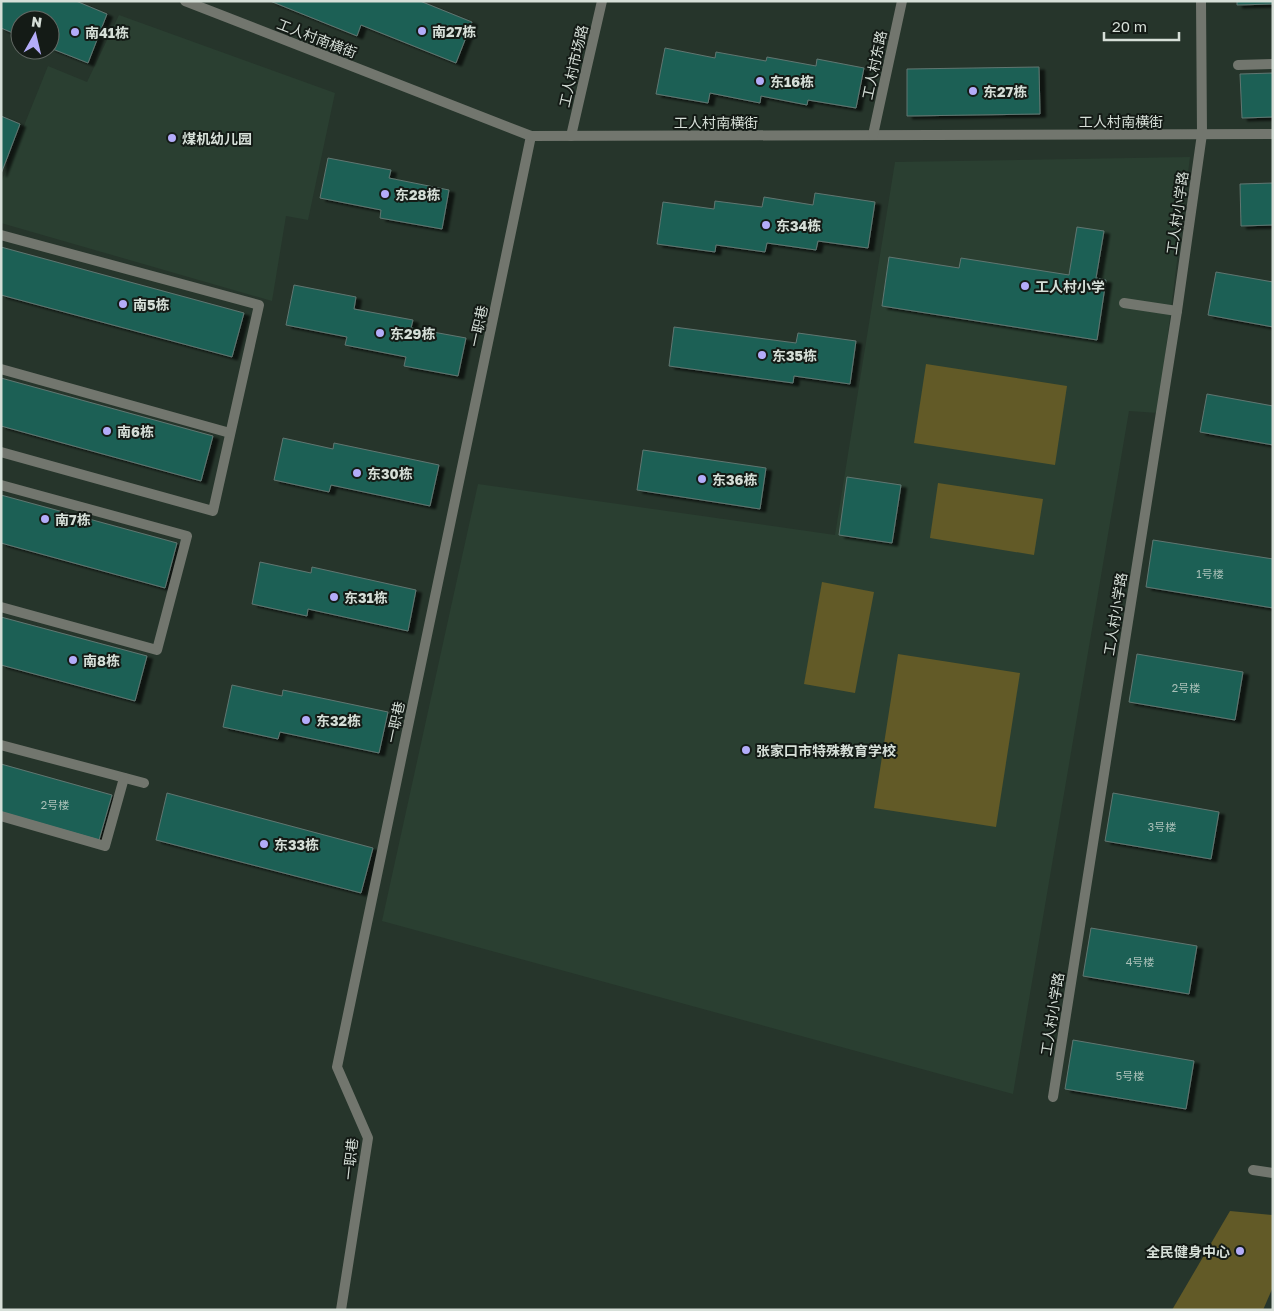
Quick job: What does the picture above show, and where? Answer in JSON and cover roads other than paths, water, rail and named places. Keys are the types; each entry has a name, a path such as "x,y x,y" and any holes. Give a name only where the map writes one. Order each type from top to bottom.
{"street":[{"name":"工人村南横街","path":"185,1 531,136 1273,134"},
{"name":"工人村市场路","path":"571,136 602,1"},
{"name":"工人村东路","path":"873,136 902,1"},
{"name":"工人村小学路","path":"1053,1097 1177,311 1202,134 1201,1"},
{"path":"1238,64 1273,64"},
{"name":"一职巷","path":"341,1310 368,1138 337,1067 531,136"},
{"path":"1,235 259,305 212,511 1,452"},
{"path":"1124,303 1177,311"},
{"path":"1,369 230,433"},
{"path":"1,485 187,536 157,650 1,606"},
{"path":"1,745 144,784"},
{"path":"1,816 105,846 124,778"},
{"path":"1253,1170 1273,1173"}],"place":[{"name":"南27栋","path":"422,31"},
{"name":"南41栋","path":"75,32"},
{"name":"东16栋","path":"760,81"},
{"name":"东27栋","path":"973,91"},
{"name":"煤机幼儿园","path":"172,138"},
{"name":"东28栋","path":"385,194"},
{"name":"东34栋","path":"766,225"},
{"name":"工人村小学","path":"1025,286"},
{"name":"南5栋","path":"123,304"},
{"name":"东29栋","path":"380,333"},
{"name":"东35栋","path":"762,355"},
{"name":"南6栋","path":"107,431"},
{"name":"东30栋","path":"357,473"},
{"name":"东36栋","path":"702,479"},
{"name":"南7栋","path":"45,519"},
{"name":"东31栋","path":"334,597"},
{"name":"南8栋","path":"73,660"},
{"name":"东32栋","path":"306,720"},
{"name":"张家口市特殊教育学校","path":"746,750"},
{"name":"东33栋","path":"264,844"},
{"name":"全民健身中心","path":"1240,1251"}]}
